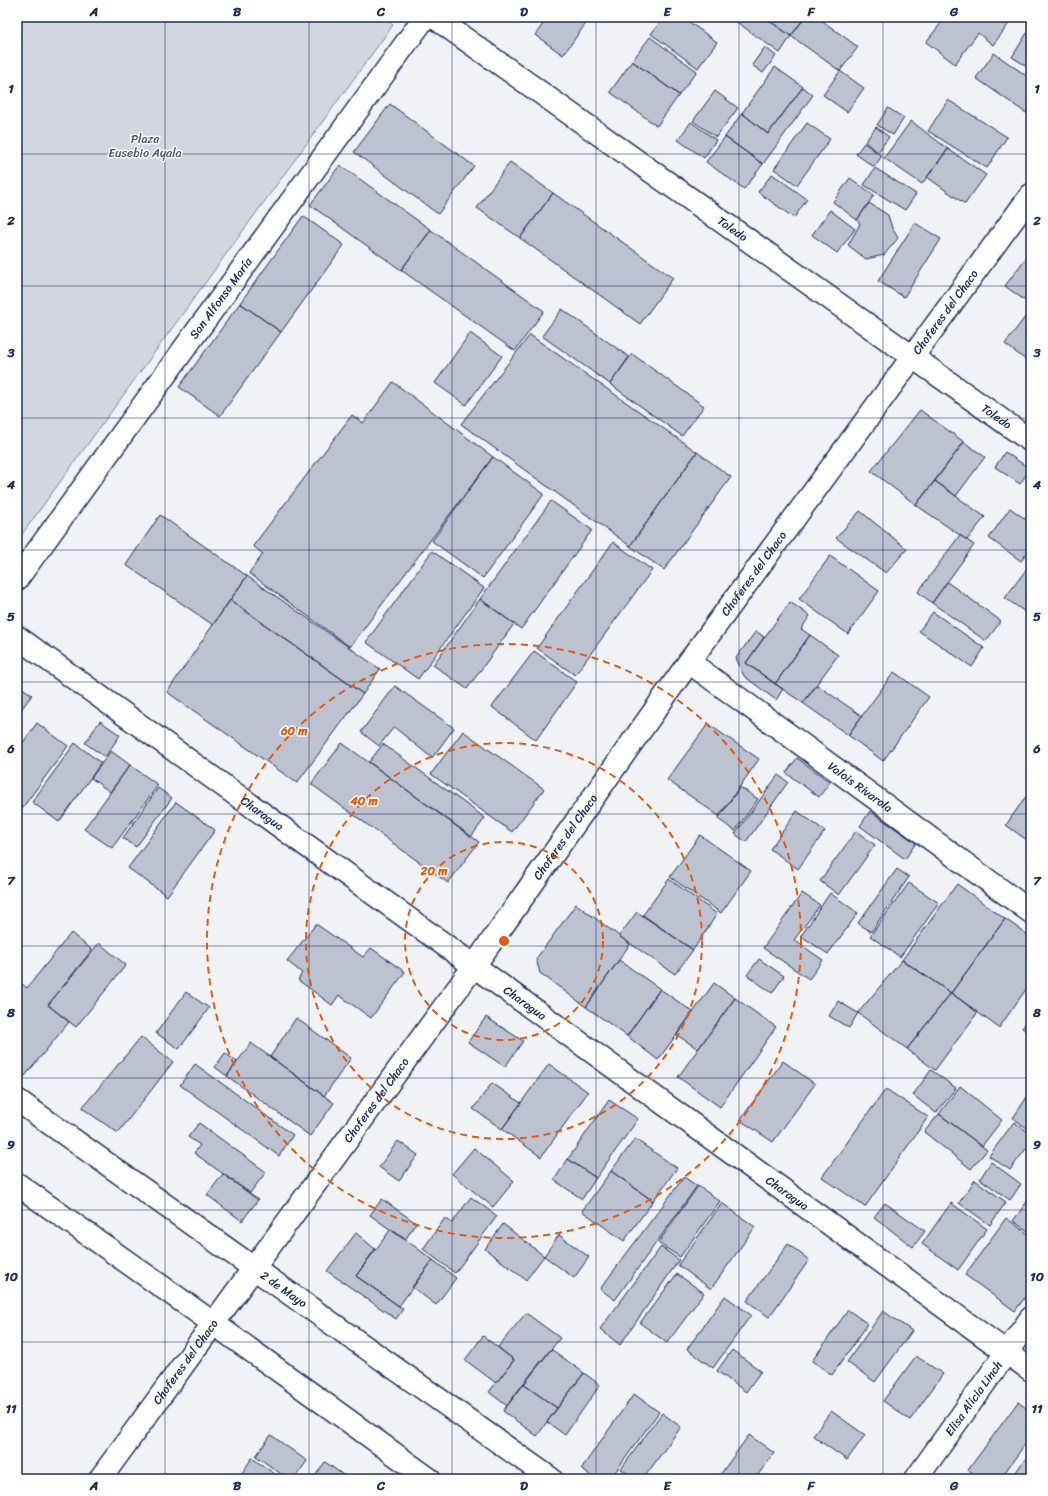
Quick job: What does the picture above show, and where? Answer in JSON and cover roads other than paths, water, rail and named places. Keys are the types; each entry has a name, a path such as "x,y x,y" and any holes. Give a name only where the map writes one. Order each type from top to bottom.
{"street":[{"name":"San Alfonso María","path":"17,579 425,17"},
{"name":"Toledo","path":"434,17 1031,442"},
{"name":"Choferes del Chaco","path":"100,1479 474,966 689,662 1031,194"},
{"name":"Charagua","path":"17,637 1031,1370"},
{"name":"Valois Rivarola","path":"689,662 1031,912"},
{"name":"2 de Mayo","path":"17,1100 551,1479"},
{"path":"17,1184 429,1479"},
{"name":"Elisa Alicia Linch","path":"916,1479 1031,1318"}],"park label":[{"name":"Plaza Eusebio Ayala","path":"145,146"}]}
